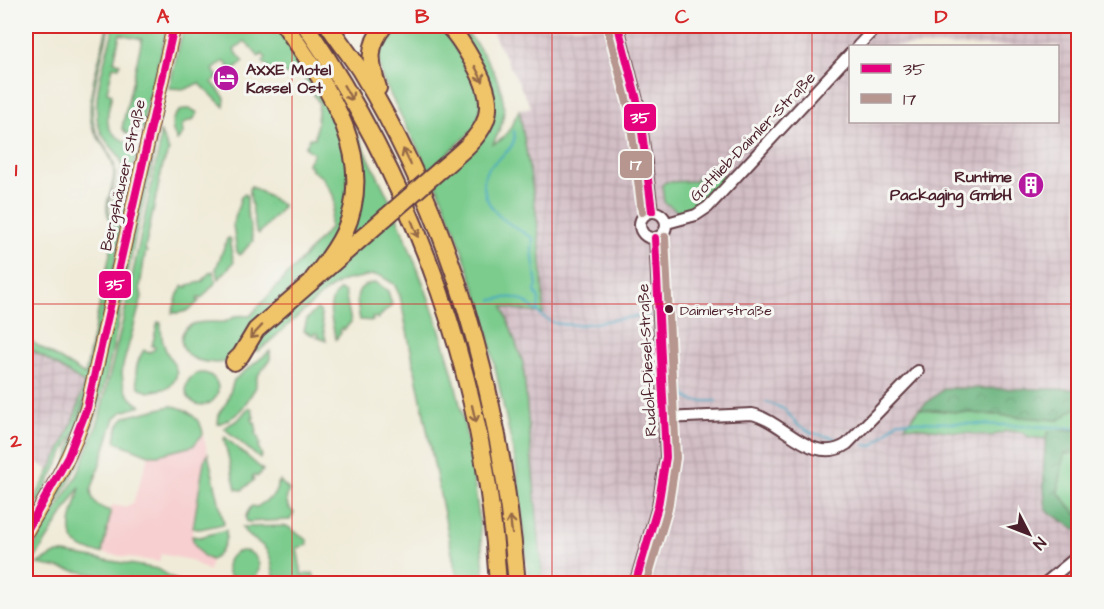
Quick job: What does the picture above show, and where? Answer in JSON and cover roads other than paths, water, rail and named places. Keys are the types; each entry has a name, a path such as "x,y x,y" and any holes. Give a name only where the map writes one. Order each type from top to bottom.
{"highway":[{"path":"285,26 340,113 350,140 356,170 355,197 346,228 335,251 313,279"},
{"path":"306,26 345,87 382,156 401,195 436,283 465,377 481,450 495,540 498,584"},
{"path":"329,26 359,70 388,120 426,199 447,250 473,329 492,408 502,460 516,584"},
{"path":"384,26 373,42 370,58 388,120"},
{"path":"234,362 241,355 256,330 476,138 486,121 488,111 486,92 479,73 458,36 448,26"}],"main road":[{"name":"Bergshäuser Straße","path":"26,532 64,467 87,408 174,26"}],"street":[{"name":"Rudolf-Diesel-Straße","path":"618,26 639,108 652,211 645,214 640,226 647,236 655,238 665,418 666,457 663,482 635,584"},
{"path":"859,45 877,26"},
{"name":"Gottlieb-Daimler-Straße","path":"667,223 696,215 708,207 849,55"},
{"path":"652,211 662,214 667,223 664,233 655,238"},
{"path":"665,418 752,414 765,418 810,447 833,451 848,444 918,371"},
{"path":"1044,584 1078,556"}],"waterway":[{"path":"514,131 513,143 507,152 487,170 484,185 494,211 533,238 532,250 537,286 535,291 539,300 538,312"},
{"path":"492,300 510,297 521,300 549,321 566,325 649,316"},
{"path":"673,329 675,360 686,397 694,401 716,401"},
{"path":"766,402 784,409 798,425 812,433 835,438"},
{"path":"864,445 873,446 898,421 1078,428"}],"place":[{"name":"AXXE Motel Kassel Ost","path":"226,78"},
{"name":"Runtime Packaging GmbH","path":"1031,185"},
{"name":"Daimlerstraße","path":"669,309"}]}
